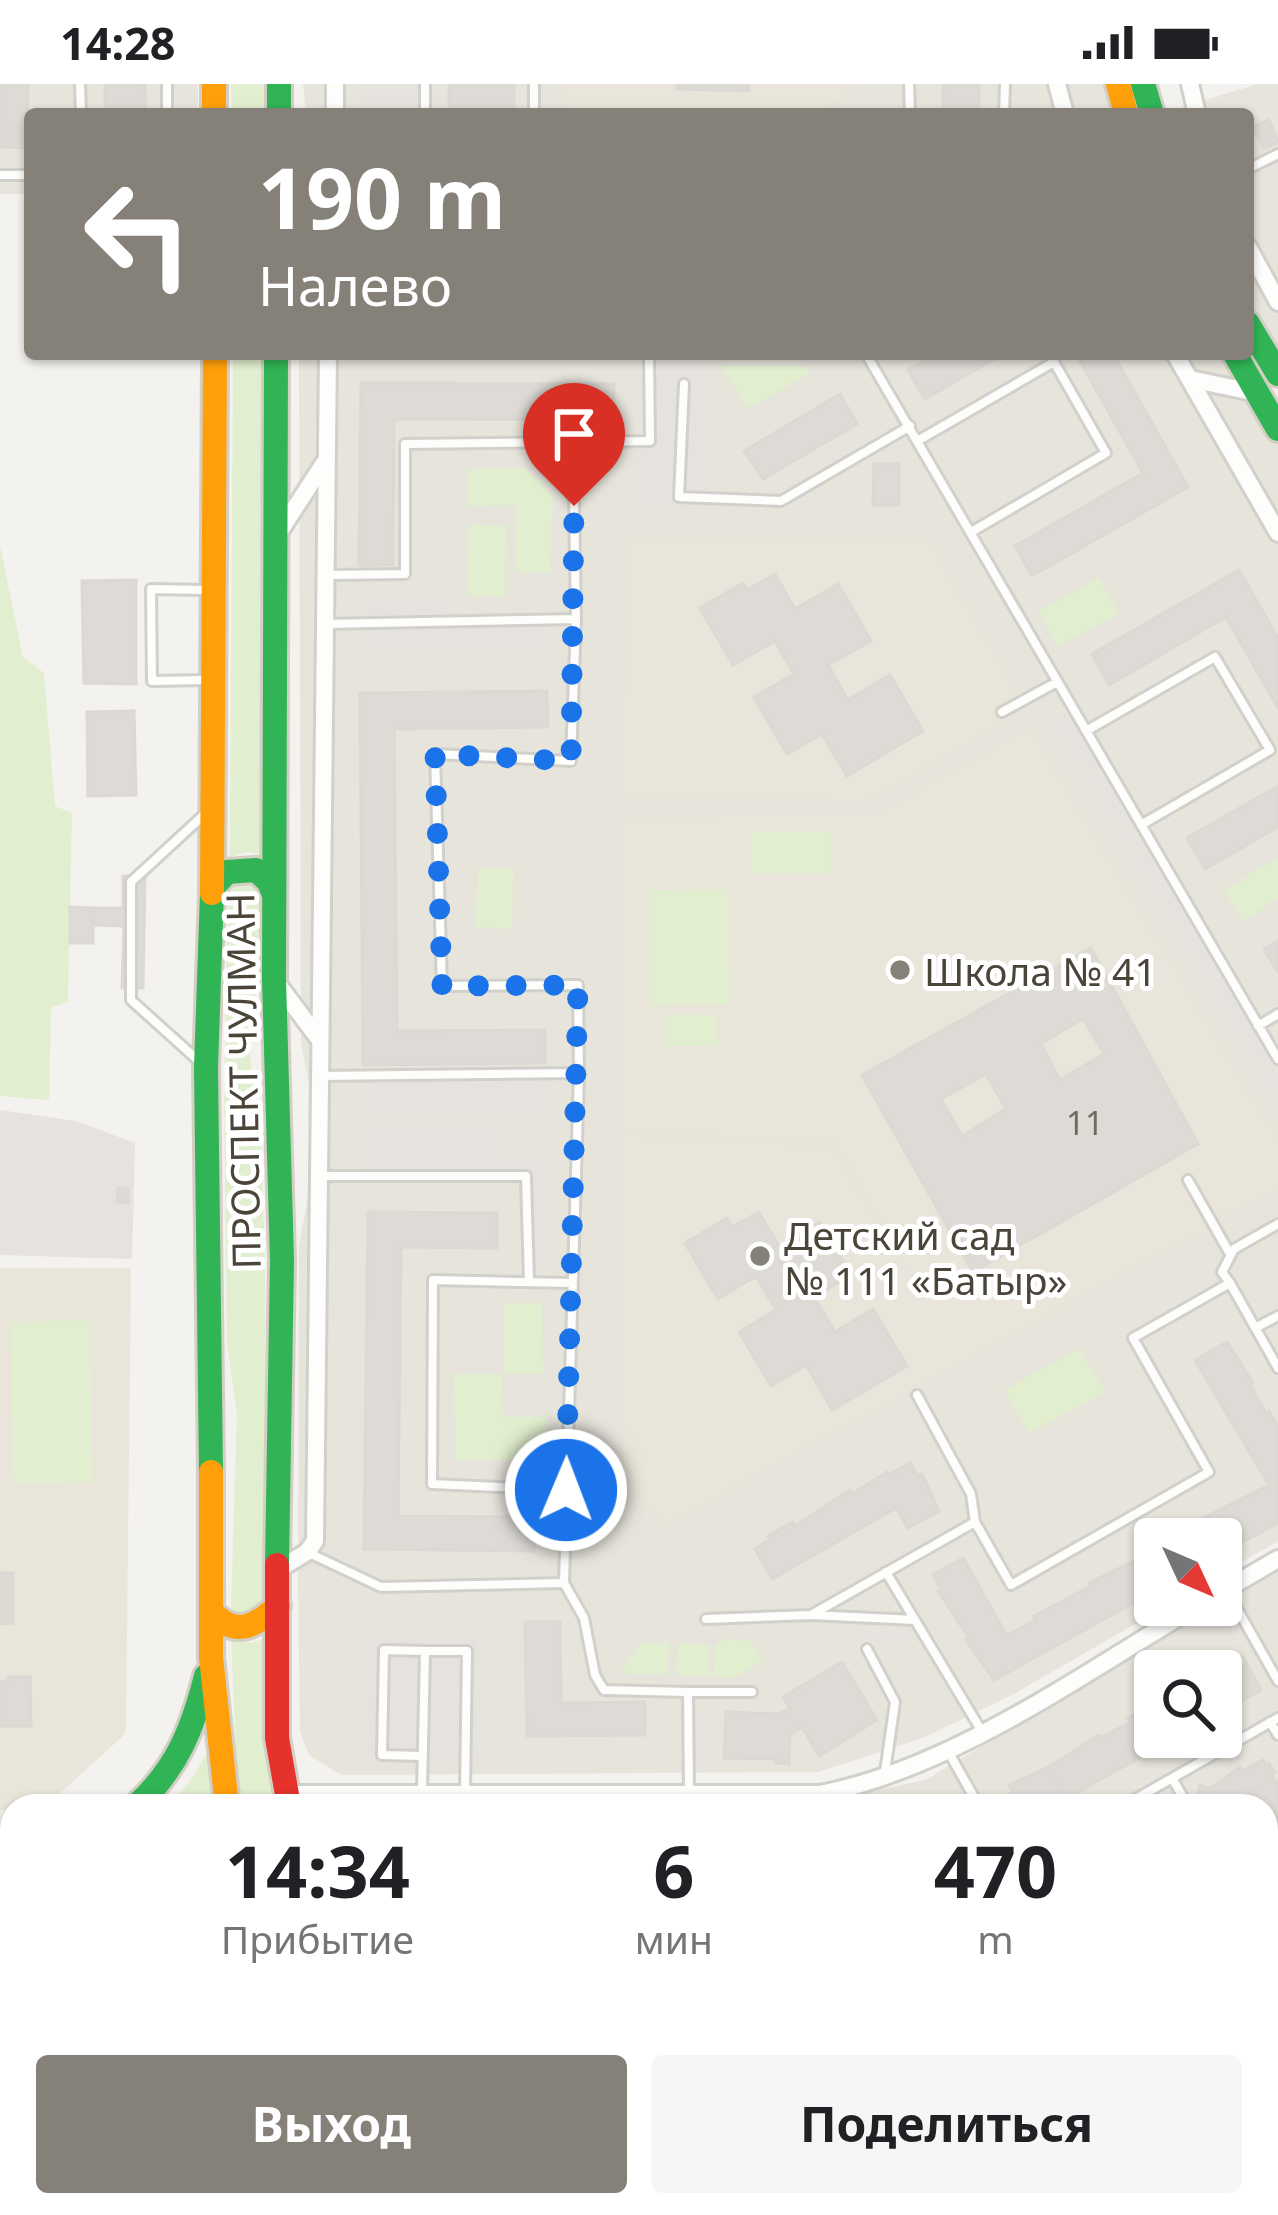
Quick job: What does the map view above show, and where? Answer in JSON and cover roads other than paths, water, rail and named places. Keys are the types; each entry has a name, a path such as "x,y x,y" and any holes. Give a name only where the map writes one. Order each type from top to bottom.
{"main road":[{"path":"1254,334 1278,374"},
{"name":"ПРОСПЕКТ ЧУЛМАН","path":"215,360 212,888 206,1067 211,1657 226,1794"},
{"name":"ПРОСПЕКТ ЧУЛМАН","path":"276,360 274,979 282,1260 277,1738 287,1794"},
{"path":"1238,360 1278,429"},
{"path":"212,888 227,872 256,871 269,882 275,897"},
{"path":"211,1611 217,1620 241,1629 256,1627 278,1606"},
{"path":"151,1794 164,1783 184,1750 211,1657"}],"street":[{"path":"1254,258 1278,302"},
{"path":"279,1569 308,1552 315,1541 328,360"},
{"path":"1179,360 1278,533"},
{"path":"1190,379 1257,393"},
{"path":"277,535 327,458"},
{"path":"274,979 319,1039"},
{"path":"1242,1580 1278,1559"},
{"path":"422,1794 820,1794 884,1779 948,1752 1163,1626"}],"lane":[{"path":"323,575 404,574 405,444 650,441 649,360"},
{"path":"870,360 1278,1059"},
{"path":"919,440 1054,362 1106,453 973,531"},
{"path":"684,384 679,497 782,500 910,426"},
{"path":"573,441 576,619 571,761 435,754 442,986 578,985 564,1583 587,1626 597,1681 604,1690 752,1692"},
{"path":"214,590 151,589 152,681 214,680"},
{"path":"322,624 576,619"},
{"path":"1086,731 1216,658 1270,750 1141,825"},
{"path":"1002,712 1058,682"},
{"path":"206,1067 131,1000 131,882 213,807"},
{"path":"1258,1026 1278,1015"},
{"path":"319,1076 579,1073"},
{"path":"318,1176 526,1176 529,1282"},
{"path":"1188,1180 1230,1254"},
{"path":"1278,1224 1230,1254 1222,1272 1278,1368"},
{"path":"566,1490 431,1484 433,1280 571,1283"},
{"path":"917,1395 971,1494 975,1522 1011,1585 1209,1472 1133,1338 1229,1283"},
{"path":"1255,1328 1278,1316"},
{"path":"812,1615 975,1522"},
{"path":"308,1552 381,1587 564,1583"},
{"path":"886,1572 982,1732"},
{"path":"706,1619 812,1615 914,1620"},
{"path":"1242,1622 1278,1681"},
{"path":"867,1649 896,1702 884,1779"},
{"path":"421,1756 382,1755 384,1650 466,1651 465,1794"},
{"path":"422,1794 425,1651"},
{"path":"688,1692 689,1794"},
{"path":"1144,1794 1274,1720 1278,1735"},
{"path":"948,1752 972,1794"},
{"path":"1172,1778 1181,1794"}],"place":[{"name":"Школа № 41","path":"900,970"},
{"name":"Детский сад № 111 «Батыр»","path":"760,1256"}]}
